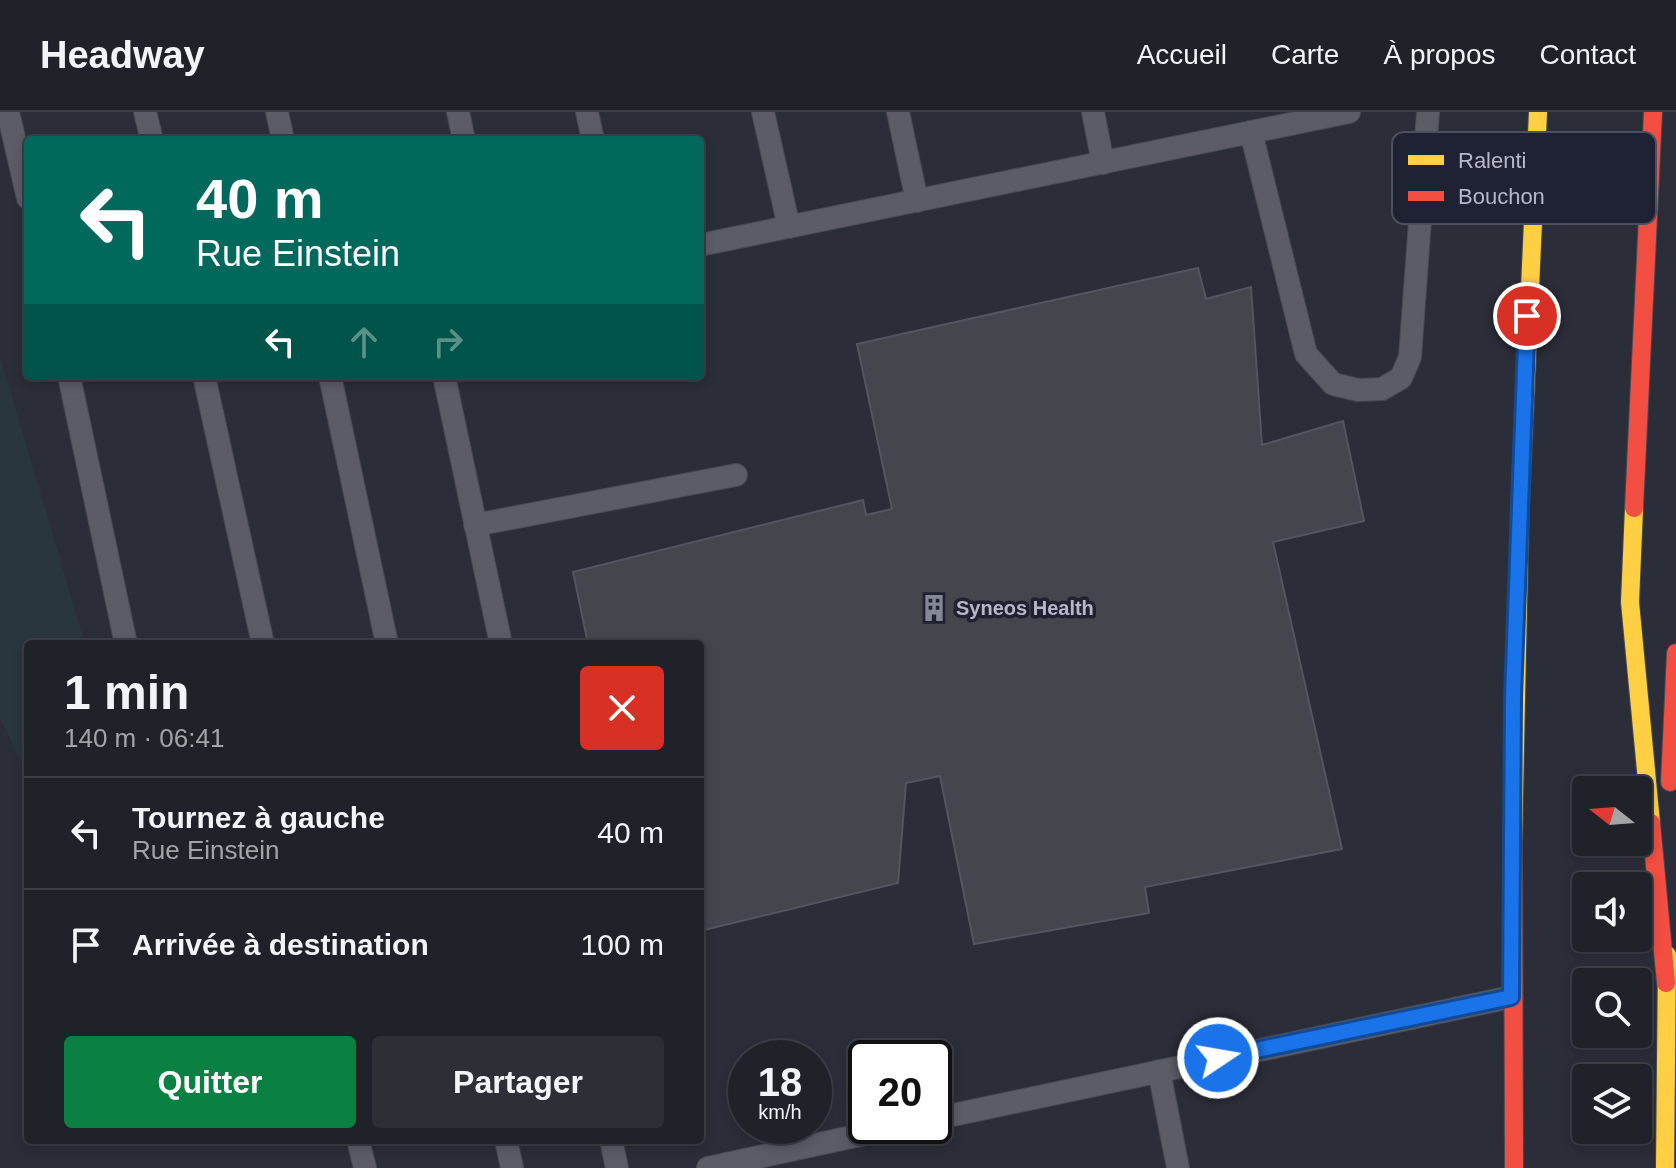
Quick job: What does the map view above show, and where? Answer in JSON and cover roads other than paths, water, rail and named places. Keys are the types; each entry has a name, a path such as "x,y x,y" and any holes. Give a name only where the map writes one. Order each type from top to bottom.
{"main road":[{"path":"1537,132 1538,112"},
{"path":"1652,132 1653,112"},
{"path":"1514,1168 1512,743 1517,546 1533,224"},
{"path":"1648,224 1630,602 1666,983"},
{"path":"1665,1168 1669,814 1676,653"}],"lane":[{"path":"8,112 24,181"},
{"path":"145,112 151,136"},
{"path":"277,112 282,136"},
{"path":"458,112 463,136"},
{"path":"587,112 592,136"},
{"path":"763,112 789,227"},
{"path":"898,112 917,201"},
{"path":"1093,112 1103,163"},
{"path":"704,244 1349,112"},
{"path":"1427,132 1428,112"},
{"path":"1251,132 1306,354 1333,384 1358,390 1382,389 1401,378 1410,357 1420,224"},
{"path":"70,380 125,640"},
{"path":"205,380 262,640"},
{"path":"331,380 386,640"},
{"path":"445,380 500,640"},
{"path":"475,525 736,475"},
{"path":"952,1115 1511,997"},
{"path":"1159,1071 1178,1168"},
{"path":"708,1168 848,1138"},
{"path":"359,1144 365,1168"},
{"path":"507,1144 512,1168"},
{"path":"612,1144 617,1168"}],"place":[{"name":"Syneos Health","path":"934,608"}]}
